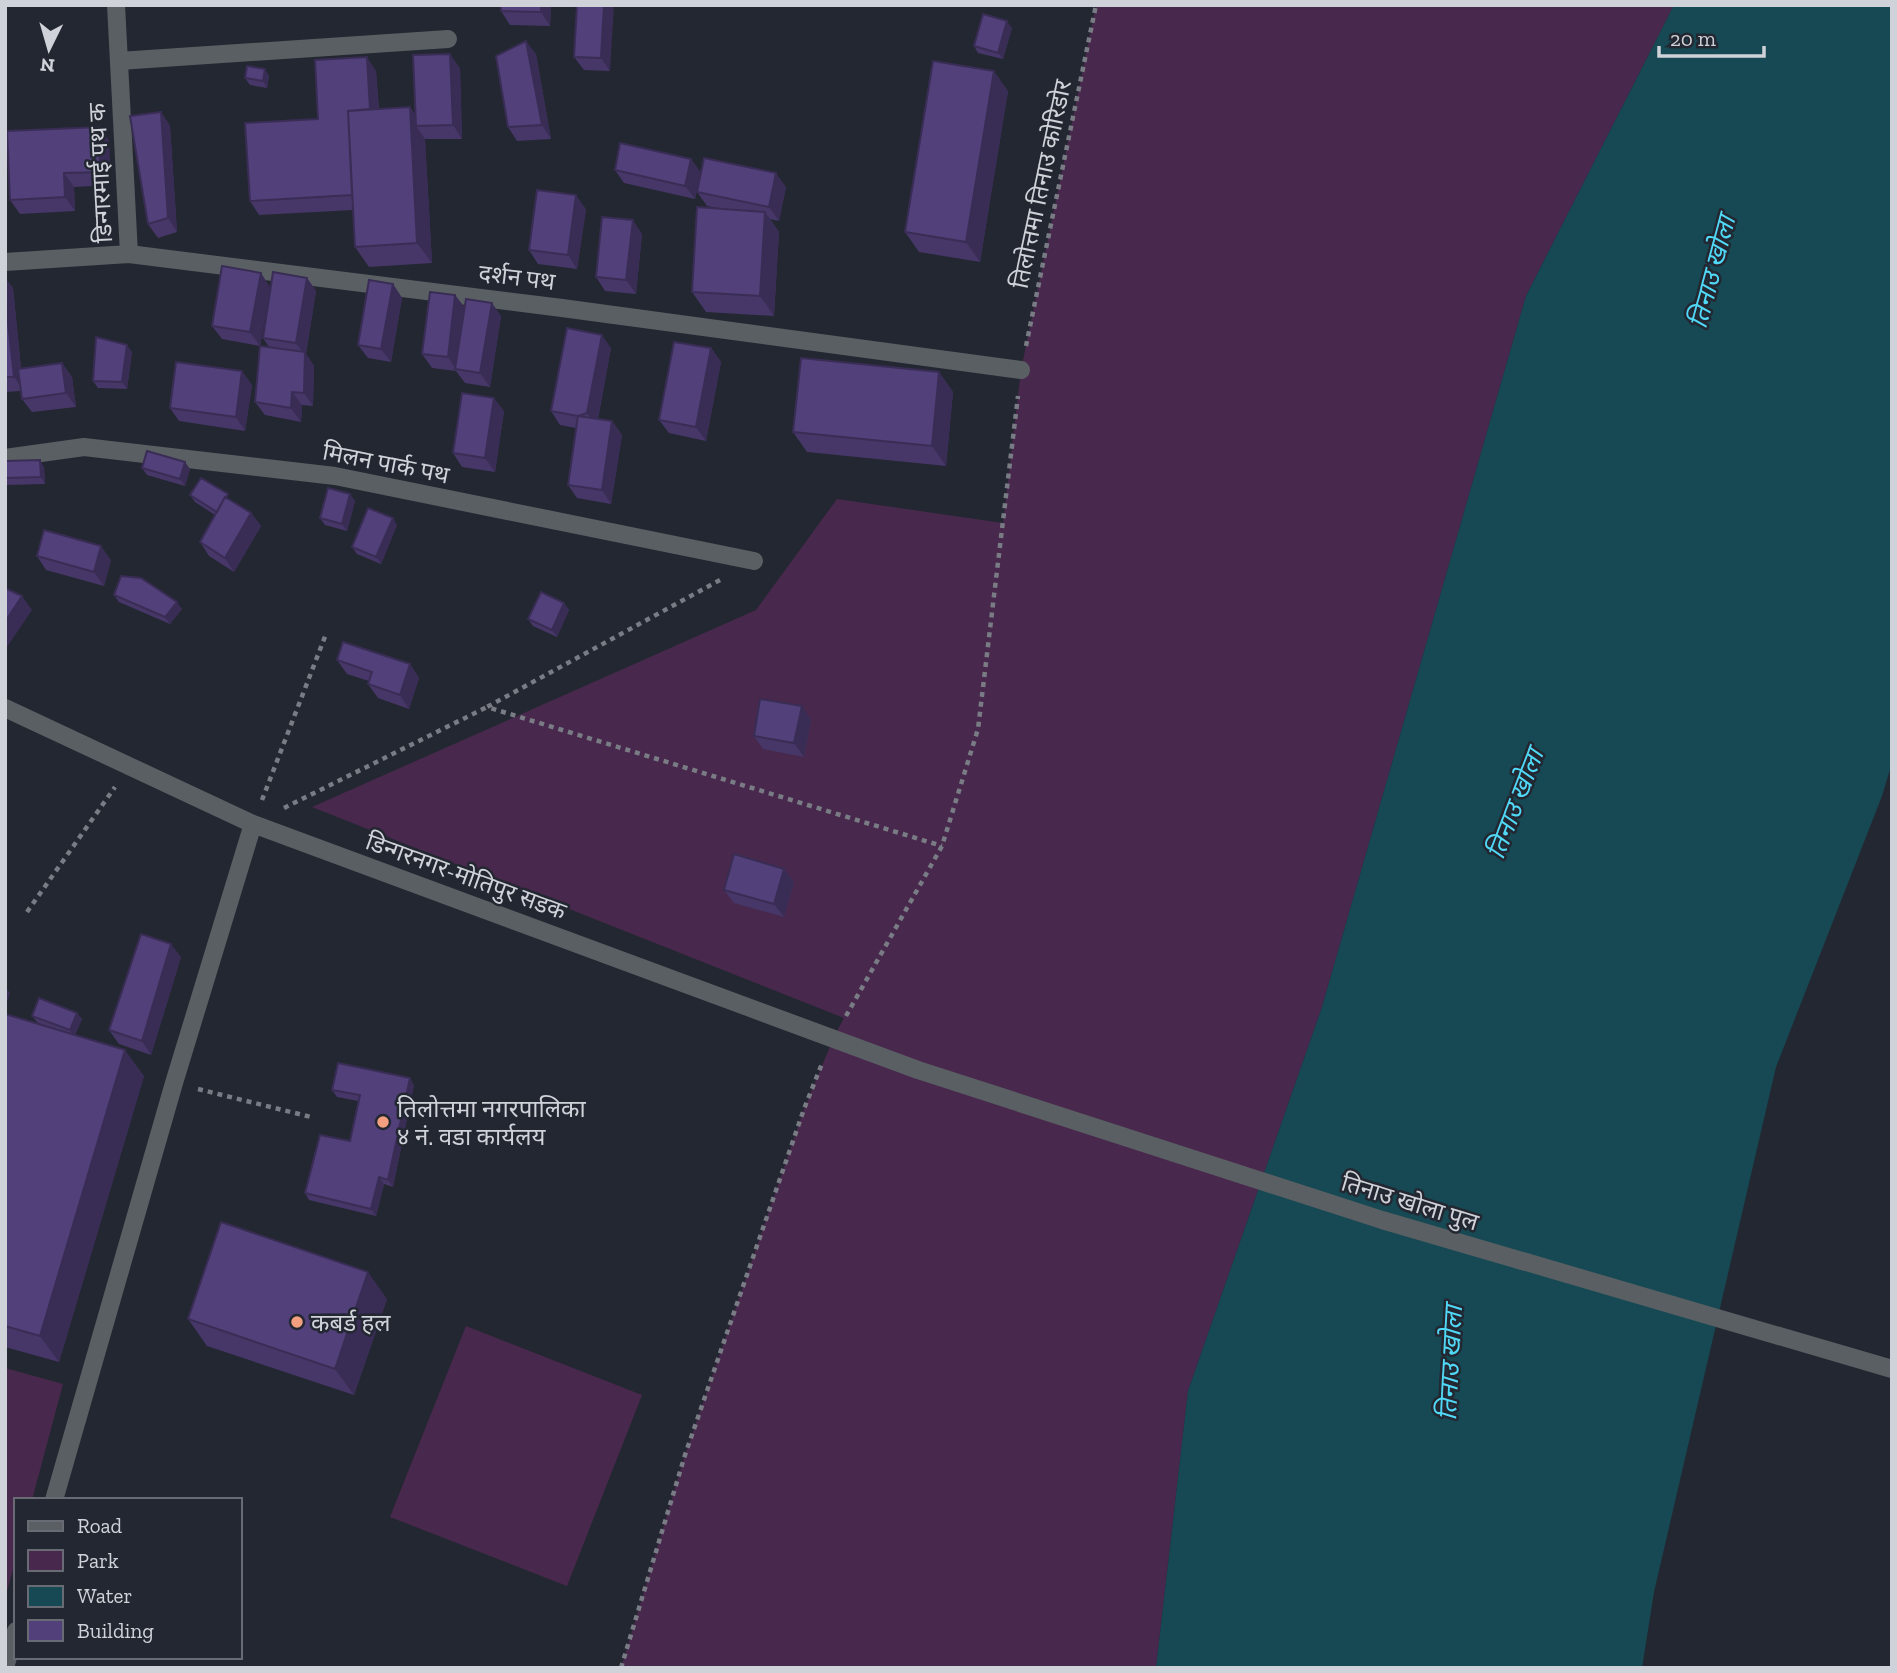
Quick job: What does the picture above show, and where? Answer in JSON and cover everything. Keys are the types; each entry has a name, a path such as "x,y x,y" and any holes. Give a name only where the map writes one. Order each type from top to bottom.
{"street":[{"name":"डिन्गरमाई पथ क","path":"116,5 129,254"},
{"path":"119,61 448,39"},
{"name":"दर्शन पथ","path":"5,262 129,254 562,308 1021,370"},
{"name":"मिलन पार्क पथ","path":"5,458 84,447 335,476 754,561"},
{"name":"डिन्गरनगर-मोतिपुर सडक","path":"5,708 253,824 918,1069"},
{"path":"55,1498 174,1083 253,824"},
{"name":"तिनाउ खोला पुल","path":"918,1069 1382,1220 1892,1369"},
{"path":"5,1667 14,1638"}],"path":[{"name":"तिलोत्तमा तिनाउ कोरिडोर","path":"1021,370 1096,5"},
{"path":"253,824 487,707 754,561"},
{"path":"253,824 326,634"},
{"path":"487,707 942,846"},
{"path":"27,912 130,766"},
{"path":"174,1083 311,1116"}],"green space":[{"path":"1096,5 1674,5 1526,296 1322,1007 1188,1391 1156,1668 621,1668 685,1455 804,1109 844,1018 312,807 756,610 837,499 1003,523 1021,370"},
{"path":"466,1326 642,1395 567,1586 390,1517"},
{"path":"5,1368 63,1384 33,1498 14,1498 14,1566 5,1598"}],"water":[{"name":"तिनाउ खोला","path":"1674,5 1892,5 1892,763 1882,796 1776,1067 1654,1592 1642,1668 1156,1668 1188,1391 1322,1007 1526,296"}],"building":[{"path":"501,5 541,5 541,12 501,11"},
{"path":"577,5 604,5 601,58 574,57"},
{"path":"983,14 1007,21 998,53 974,46"},
{"path":"526,41 542,125 508,127 496,56"},
{"path":"450,54 453,125 416,126 413,55"},
{"path":"367,57 370,109 348,111 352,195 250,201 245,123 318,119 315,60"},
{"path":"933,61 994,71 966,242 905,232"},
{"path":"247,66 265,69 263,81 245,78"},
{"path":"410,107 417,243 355,247 348,111"},
{"path":"161,112 168,218 148,224 130,116"},
{"path":"99,127 100,172 64,173 65,197 10,200 7,131"},
{"path":"620,143 691,159 685,186 615,170"},
{"path":"704,158 776,173 769,207 697,192"},
{"path":"537,190 576,195 568,255 529,250"},
{"path":"697,207 765,212 760,296 692,292"},
{"path":"602,217 633,220 626,280 596,277"},
{"path":"222,266 261,273 250,332 212,326"},
{"path":"273,272 307,278 296,343 263,338"},
{"path":"369,280 393,284 381,349 358,345"},
{"path":"430,292 455,295 448,357 422,354"},
{"path":"5,296 14,377 5,377"},
{"path":"466,299 492,303 480,373 455,369"},
{"path":"567,328 602,335 587,413 578,416 551,411"},
{"path":"96,337 127,345 122,382 93,381"},
{"path":"674,342 711,348 696,427 659,420"},
{"path":"260,346 305,352 304,393 292,392 291,408 255,402"},
{"path":"801,358 939,372 932,446 793,432"},
{"path":"176,362 242,371 236,417 170,408"},
{"path":"62,363 66,393 22,399 18,369"},
{"path":"462,393 494,398 485,458 453,453"},
{"path":"578,416 612,421 602,490 568,485"},
{"path":"147,451 185,462 180,479 142,468"},
{"path":"40,460 41,477 5,478 5,461"},
{"path":"201,478 228,494 217,512 190,495"},
{"path":"328,488 350,494 342,524 320,518"},
{"path":"225,497 251,513 225,558 200,542"},
{"path":"368,508 393,518 376,557 352,547"},
{"path":"44,530 101,546 94,572 37,556"},
{"path":"121,576 141,578 177,602 165,617 114,595"},
{"path":"5,588 22,596 5,622"},
{"path":"541,592 564,603 552,630 528,619"},
{"path":"343,642 410,664 400,695 368,684 372,672 337,660"},
{"path":"760,699 802,706 794,743 754,736"},
{"path":"734,854 784,869 774,904 724,890"},
{"path":"141,934 171,944 142,1041 109,1030"},
{"path":"39,998 77,1013 70,1030 32,1016"},
{"path":"5,1014 125,1050 40,1336 5,1326"},
{"name":"तिलोत्तमा नगरपालिका ४ नं. वडा कार्यलय","path":"338,1063 410,1078 388,1180 379,1177 371,1209 305,1193 320,1135 350,1141 360,1095 332,1090"},
{"name":"कबर्ड हल","path":"221,1222 368,1272 335,1369 188,1319"}],"place":[{"name":"तिलोत्तमा नगरपालिका ४ नं. वडा कार्यलय","path":"383,1122"},
{"name":"कबर्ड हल","path":"297,1322"}]}
